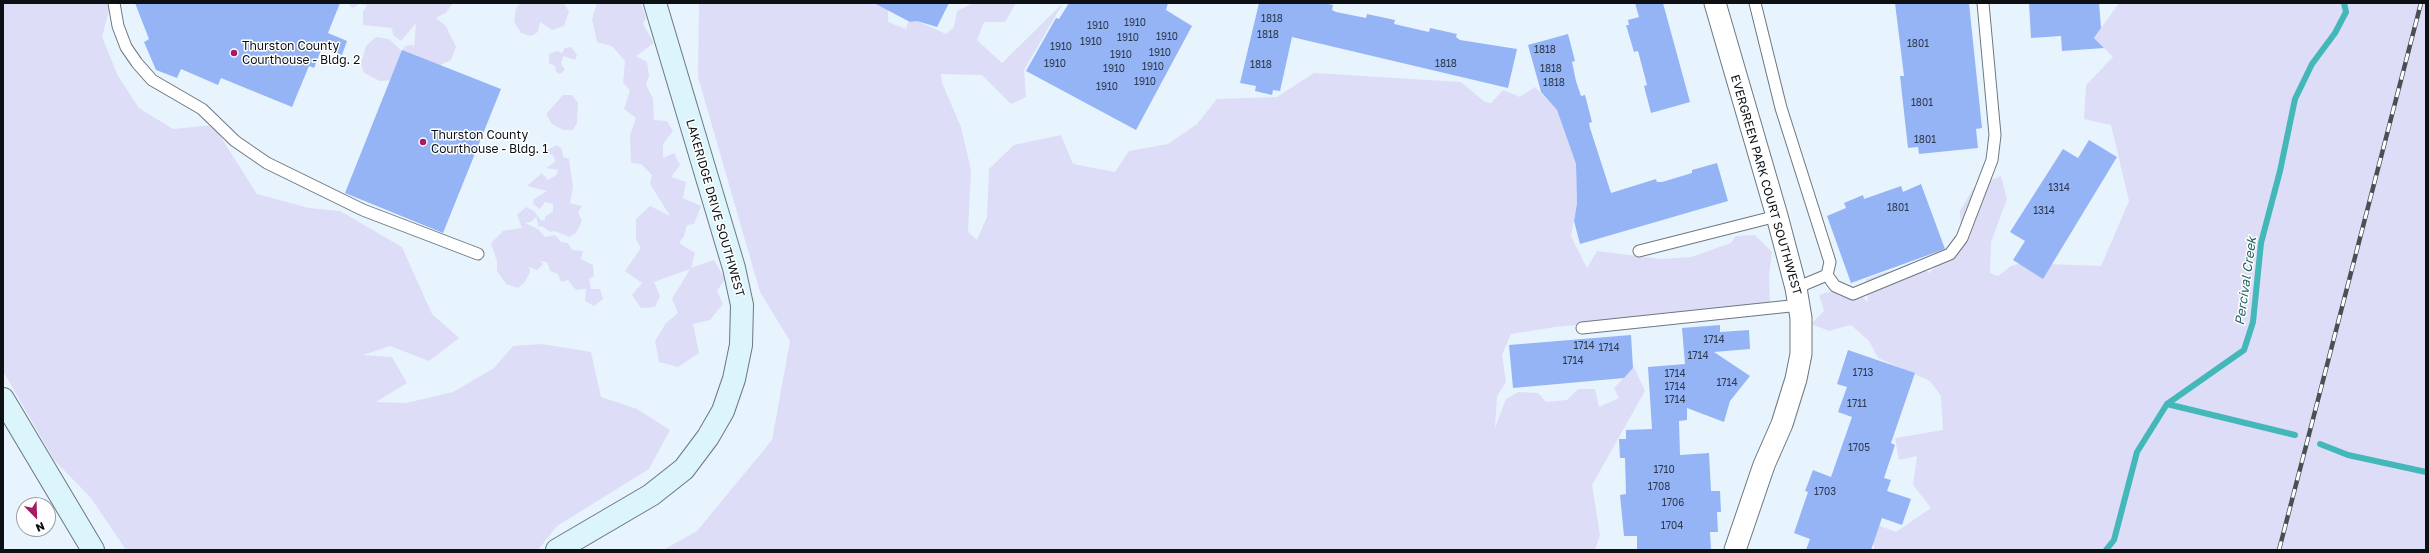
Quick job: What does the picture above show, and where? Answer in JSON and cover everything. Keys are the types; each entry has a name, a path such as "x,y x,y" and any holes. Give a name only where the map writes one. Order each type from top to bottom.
{"street":[{"name":"LAKERIDGE DRIVE SOUTHWEST","path":"557,550 651,495 684,469 708,437 723,411 734,379 741,345 742,305 734,268 655,3"},
{"name":"EVERGREEN PARK COURT SOUTHWEST","path":"1715,3 1777,216 1798,296 1801,354 1796,379 1782,424 1764,465 1735,550"},
{"path":"3,399 93,550"}],"lane":[{"path":"114,3 118,26 126,47 137,63 152,80 202,109 235,141 267,163 363,210 478,254"},
{"path":"1582,328 1798,296 1827,275 1830,262 1781,108 1755,3"},
{"path":"1827,275 1835,286 1853,294 1950,254 1962,238 1992,160 1995,136 1983,3"},
{"path":"1639,251 1777,216"}],"shaded area":[{"path":"3,3 111,3 102,37 118,76 139,108 173,129 213,125 257,194 309,208 340,211 402,247 432,314 459,338 429,361 390,346 363,355 392,357 407,383 376,402 406,403 453,392 494,368 513,346 542,344 591,352 601,397 637,409 670,430 649,469 557,526 538,550 126,550 91,498 54,460 3,371"},
{"path":"348,3 453,3 446,13 436,18 446,26 456,47 451,60 434,68 394,80 380,81 364,73 361,64 366,46 376,37 389,39 402,51 405,46 413,45 414,48 416,23 401,41 393,35 392,28 363,25 363,12 367,5 360,4 352,8"},
{"path":"521,3 564,3 569,12 564,26 552,30 540,22 538,32 531,36 521,33 514,22 516,8"},
{"path":"597,3 641,3 646,18 643,24 654,43 636,56 647,62 649,76 646,84 653,99 654,120 667,121 673,131 663,144 663,158 674,153 680,165 671,177 686,182 683,198 701,206 694,224 687,225 684,236 679,243 695,253 691,268 714,260 725,279 717,291 723,304 710,320 693,324 699,353 678,367 659,362 655,341 666,323 678,313 672,299 690,269 654,282 660,296 655,307 641,308 632,295 642,283 625,271 641,248 636,240 636,219 650,206 670,216 650,184 652,175 641,164 631,163 630,135 636,118 624,109 630,90 623,83 625,61 612,46 597,42 592,19"},
{"path":"699,3 877,3 888,7 888,22 906,29 908,22 917,21 946,34 954,27 957,11 973,3 1016,3 1005,22 984,22 977,40 1002,63 1063,3 1024,70 1026,97 1011,104 982,75 941,74 942,83 961,127 971,170 968,232 977,240 987,217 989,169 1014,145 1061,135 1073,164 1115,172 1129,151 1168,144 1197,124 1217,99 1277,97 1314,73 1461,82 1485,102 1491,103 1503,90 1520,97 1535,87 1557,110 1576,164 1577,202 1571,236 1587,268 1597,251 1661,259 1691,257 1731,243 1736,236 1755,235 1772,252 1769,274 1770,307 1555,327 1511,334 1502,355 1506,382 1497,396 1495,428 1506,399 1518,392 1538,393 1546,402 1567,400 1578,389 1595,389 1599,407 1619,398 1614,388 1634,367 1645,391 1592,485 1600,535 1595,550 663,550 697,531 772,440 790,341 760,292 698,77"},
{"path":"2119,3 2426,3 2426,550 1874,550 1872,523 1896,532 1931,508 1913,485 1917,456 1899,460 1895,438 1943,430 1941,396 1930,381 1878,358 1869,341 1851,325 1829,331 1811,324 1824,311 1819,295 1851,285 1868,302 1866,279 1886,272 1899,274 1916,263 1929,273 1942,261 1961,227 1960,211 1974,187 2001,176 2007,199 1991,242 1990,273 1998,276 2011,266 2021,263 2101,266 2129,201 2111,125 2084,119 2086,85 2113,57 2094,38"},
{"path":"571,47 577,55 575,60 563,56 561,64 565,70 560,74 556,72 555,66 549,63 549,54 557,51 562,53 565,48"},
{"path":"563,95 572,95 578,103 577,123 573,130 563,130 552,124 546,114"},
{"path":"557,145 562,149 563,157 569,159 573,187 570,203 582,206 578,212 582,221 576,233 569,237 555,231 550,232 542,226 539,227 536,217 531,222 525,223 538,229 545,237 555,235 561,242 568,243 572,250 583,251 581,259 593,265 594,276 589,279 591,289 600,289 603,299 594,306 585,301 586,289 576,290 568,280 561,282 558,274 550,271 547,262 541,261 543,264 537,270 529,267 530,272 525,282 518,288 506,284 497,271 497,262 491,243 503,231 522,228 517,215 526,207 534,211 541,220 545,221 545,217 553,211 553,204 545,202 540,209 533,204 534,199 547,191 527,186 542,173 548,180 556,175 558,170 546,168 555,162 554,156 545,151"}],"building":[{"name":"Thurston County Courthouse - Bldg. 2","path":"135,3 340,3 328,33 347,41 342,55 322,48 314,68 309,66 292,107 221,78 218,85 181,69 177,78 156,70 144,42 149,39"},
{"path":"874,3 949,3 937,27 917,21 910,22"},
{"path":"1069,3 1168,3 1166,10 1192,26 1136,130 1026,71 1056,18 1059,19"},
{"path":"1259,3 1323,3 1333,5 1332,10 1336,12 1366,18 1367,14 1395,20 1394,24 1429,32 1430,28 1457,34 1456,37 1460,40 1517,49 1508,88 1292,37 1280,91 1273,90 1272,95 1255,91 1256,86 1240,83"},
{"path":"1635,3 1663,3 1690,102 1651,113 1644,86 1647,85 1638,51 1634,52 1626,25 1629,25 1628,20 1639,17"},
{"path":"1895,3 1969,3 1982,128 1976,129 1978,148 1919,154 1918,147 1908,148 1900,76 1904,76"},
{"path":"2029,3 2099,3 2101,28 2094,38 2104,48 2062,51 2061,36 2031,38"},
{"path":"1568,34 1575,61 1572,62 1576,81 1581,96 1585,95 1592,122 1589,123 1590,128 1611,193 1656,179 1657,182 1662,182 1692,173 1692,170 1717,163 1728,201 1580,244 1574,221 1577,203 1576,164 1557,110 1541,92 1528,45"},
{"name":"Thurston County Courthouse - Bldg. 1","path":"402,50 501,89 443,233 345,193"},
{"path":"2089,140 2117,157 2043,279 2013,260 2025,241 2010,232 2063,149 2078,158"},
{"path":"1921,184 1945,249 1851,283 1827,216 1846,208 1844,203 1863,195 1864,199 1901,186 1903,192"},
{"path":"1720,325 1720,332 1749,330 1750,349 1714,352 1750,376 1730,401 1724,422 1687,408 1687,420 1679,421 1680,455 1709,453 1711,491 1720,491 1721,512 1717,512 1718,532 1710,532 1711,550 1637,550 1637,536 1624,536 1620,495 1626,494 1625,458 1620,458 1619,439 1626,439 1626,430 1652,429 1648,367 1685,364 1682,328"},
{"path":"1631,335 1633,368 1624,378 1513,388 1509,345"},
{"path":"1848,350 1915,373 1891,443 1895,445 1884,478 1891,480 1887,491 1911,499 1902,525 1882,518 1871,550 1806,550 1810,539 1794,533 1808,492 1805,491 1813,470 1831,477 1852,417 1838,412 1847,387 1837,384"}],"waterway":[{"name":"Percival Creek","path":"2106,550 2114,540 2137,452 2167,404 2244,350 2253,322 2261,243 2280,171 2295,99 2312,64 2335,33 2346,12 2344,3"},
{"path":"2167,404 2295,435"},
{"path":"2320,444 2348,455 2426,472"}],"railway":[{"path":"2279,550 2421,3"}],"place":[{"name":"Thurston County Courthouse - Bldg. 2","path":"234,53"},
{"name":"Thurston County Courthouse - Bldg. 1","path":"423,142"}]}
